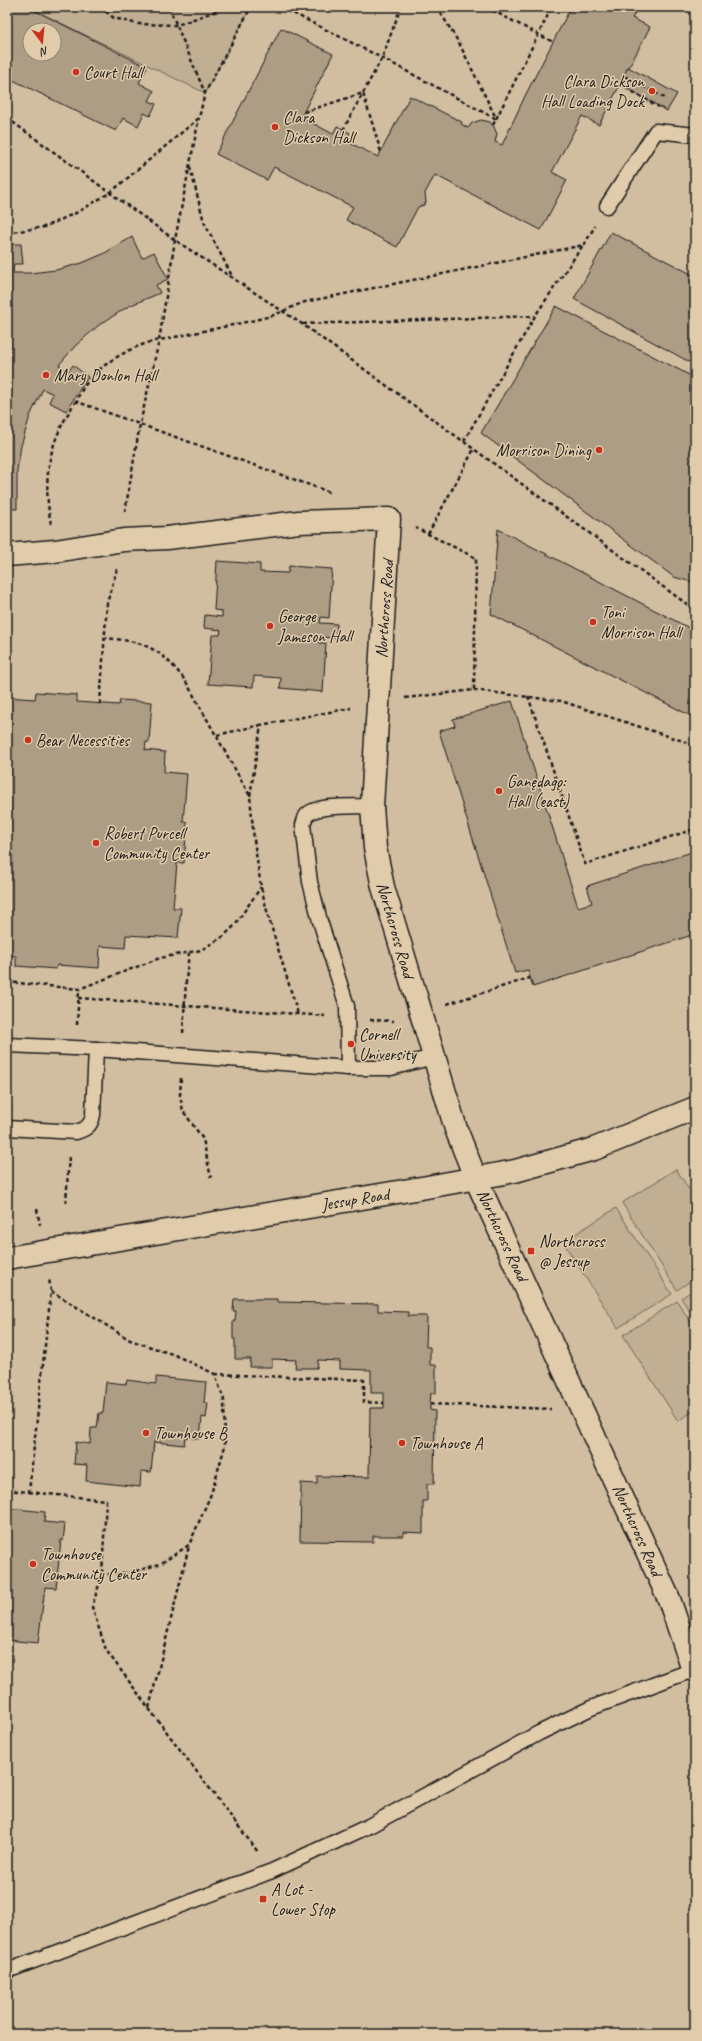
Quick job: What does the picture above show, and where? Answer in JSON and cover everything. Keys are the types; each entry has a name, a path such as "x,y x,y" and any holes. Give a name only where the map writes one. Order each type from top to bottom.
{"street":[{"name":"Northcross Road","path":"7,555 124,540 168,538 299,522 389,518 372,806 375,848 383,887 433,1057 456,1129 475,1177 669,1599 694,1672"},
{"name":"Jessup Road","path":"7,1258 427,1188 475,1177 516,1171 594,1149 695,1108"}],"lane":[{"path":"607,206 656,131 695,135"},
{"path":"348,1068 347,1006 320,921 310,882 303,825 306,816 313,811 323,808 372,806"},
{"path":"7,1045 96,1049 348,1068 391,1068 433,1057"},
{"path":"7,1128 76,1132 86,1130 91,1124 93,1116 96,1049"},
{"path":"7,1971 272,1870 369,1826 539,1733 591,1708 694,1672"}],"path":[{"path":"100,7 114,18 132,22 177,25 227,7"},
{"path":"169,7 205,93"},
{"path":"100,704 103,638 109,591 124,540 124,513 140,424 159,341 175,240 199,118 205,93 251,7"},
{"path":"282,8 288,7"},
{"path":"343,130 382,58 401,7"},
{"path":"437,7 460,43 496,119"},
{"path":"486,7 553,42"},
{"path":"492,125 552,7"},
{"path":"282,8 382,58 496,119"},
{"path":"624,76 664,98"},
{"path":"632,81 628,89 652,102"},
{"path":"304,112 363,92"},
{"path":"363,92 381,152"},
{"path":"7,118 112,192 175,240 302,324 695,610"},
{"path":"7,233 44,227 62,220 112,192 199,118"},
{"path":"189,165 204,222 233,278"},
{"path":"464,441 535,316 584,245 607,206"},
{"path":"55,550 48,509 48,477 49,463 56,434 64,417 90,378 106,364 140,346 263,318 284,312 305,302 584,245"},
{"path":"302,324 535,316"},
{"path":"428,534 474,449"},
{"path":"103,638 142,643 161,653 172,663 186,680 250,796"},
{"path":"474,690 561,701 695,745"},
{"path":"528,696 585,864 695,829"},
{"path":"217,735 378,702"},
{"path":"261,725 250,796 253,833 269,919 298,1014"},
{"path":"7,982 79,989 160,958 189,954 201,950 224,936 234,926 262,887"},
{"path":"78,998 389,1021 420,1013 530,978"},
{"path":"29,1492 51,1291 37,1209"},
{"path":"51,1291 130,1340 175,1354 215,1374 364,1380 364,1402 384,1403"},
{"path":"149,1708 189,1545 211,1494 225,1446 224,1400 215,1374"},
{"path":"430,1404 583,1410"},
{"path":"7,1490 106,1500 102,1575 92,1607 106,1650 272,1870"},
{"path":"102,1575 133,1572 160,1564 189,1545"}],"shaded area":[{"name":"Cornell University","path":"7,7 695,7 695,2034 7,2034"},
{"path":"28,7 251,7 205,93 62,24 62,22 59,22"},
{"path":"676,1169 695,1199 695,1278 677,1290 622,1203"},
{"path":"616,1208 672,1294 618,1328 563,1242"},
{"path":"695,1289 695,1319 681,1298"},
{"path":"677,1301 695,1329 695,1410 678,1421 623,1335"}],"building":[{"name":"Court Hall","path":"7,7 28,7 58,22 22,22 22,62 62,62 62,24 147,67 139,83 154,91 149,101 156,104 150,116 144,113 138,126 123,118 116,131 7,77"},
{"name":"Clara Dickson Hall","path":"571,7 638,7 632,18 650,27 599,125 582,116 552,172 567,180 541,230 435,175 425,193 426,202 424,205 418,207 397,247 346,220 353,207 274,167 267,180 216,154 281,28 333,54 301,117 333,134 337,126 350,133 346,141 378,157 410,96 462,122 461,124 468,128 472,123 481,120 490,122 497,134 495,142 502,145 526,94"},
{"name":"Clara Dickson Hall Loading Dock","path":"628,67 677,94 667,111 619,84"},
{"path":"611,232 695,276 695,365 574,299"},
{"name":"Mary Donlon Hall","path":"132,237 142,258 154,252 168,279 156,285 160,293 129,306 99,325 75,346 59,365 68,372 73,365 88,377 66,411 49,402 53,394 43,389 30,416 21,446 17,470 17,509 7,509 7,244 21,244 23,264 14,264 13,273 30,273 56,270 82,263 103,254"},
{"name":"Morrison Dining","path":"556,306 695,378 695,583 674,577 481,433"},
{"name":"Toni Morrison Hall","path":"498,529 695,631 695,718 491,614"},
{"name":"George Jameson Hall","path":"217,561 260,564 260,572 288,573 289,566 332,569 329,618 321,617 320,623 337,624 336,638 319,637 319,643 326,643 323,692 280,688 281,678 254,676 253,687 208,684 212,635 220,635 221,630 204,628 205,615 222,617 222,611 214,610"},
{"name":"Robert Purcell Community Center","path":"36,692 77,695 77,702 119,705 120,700 152,702 149,742 146,742 145,750 165,752 164,772 187,774 183,822 187,822 184,863 177,863 173,908 181,908 178,938 126,935 125,948 100,946 99,968 57,965 56,969 16,966 16,956 7,955 7,697 35,699"},
{"name":"Ganędagǫ: Hall (east)","path":"512,701 578,907 592,903 587,886 695,851 695,934 533,987 528,970 515,973 439,731 455,726 453,719"},
{"name":"Townhouse A","path":"234,1299 277,1299 277,1302 378,1304 378,1311 408,1312 408,1316 427,1316 426,1347 430,1347 430,1365 436,1365 436,1393 431,1393 430,1404 430,1410 435,1411 434,1484 427,1484 427,1501 423,1501 423,1533 403,1532 403,1536 373,1536 373,1542 300,1541 301,1483 317,1484 317,1476 369,1477 370,1408 384,1408 384,1393 371,1393 371,1370 340,1369 340,1361 318,1360 317,1368 295,1368 296,1360 272,1359 272,1367 250,1367 251,1359 235,1359 233,1321 235,1321 236,1311 233,1311"},
{"name":"Townhouse B","path":"156,1377 206,1382 204,1403 208,1403 206,1418 202,1417 200,1439 185,1437 184,1445 154,1442 151,1472 141,1471 140,1487 86,1481 87,1465 74,1464 76,1442 90,1444 91,1428 97,1428 99,1413 103,1413 106,1382 126,1384 127,1380 156,1384"},
{"name":"Townhouse Community Center","path":"7,1508 45,1512 44,1522 65,1524 63,1541 61,1540 56,1588 45,1587 38,1643 7,1640"}],"place":[{"name":"Court Hall","path":"76,72"},
{"name":"Clara Dickson Hall Loading Dock","path":"652,91"},
{"name":"Clara Dickson Hall","path":"275,127"},
{"name":"Mary Donlon Hall","path":"46,375"},
{"name":"Morrison Dining","path":"599,450"},
{"name":"Toni Morrison Hall","path":"593,622"},
{"name":"George Jameson Hall","path":"270,626"},
{"name":"Bear Necessities","path":"28,740"},
{"name":"Ganędagǫ: Hall (east)","path":"499,791"},
{"name":"Robert Purcell Community Center","path":"96,843"},
{"name":"Cornell University","path":"351,1044"},
{"name":"Northcross @ Jessup","path":"531,1251"},
{"name":"Townhouse B","path":"146,1433"},
{"name":"Townhouse A","path":"402,1443"},
{"name":"Townhouse Community Center","path":"33,1564"},
{"name":"A Lot - Lower Stop","path":"263,1899"}]}
